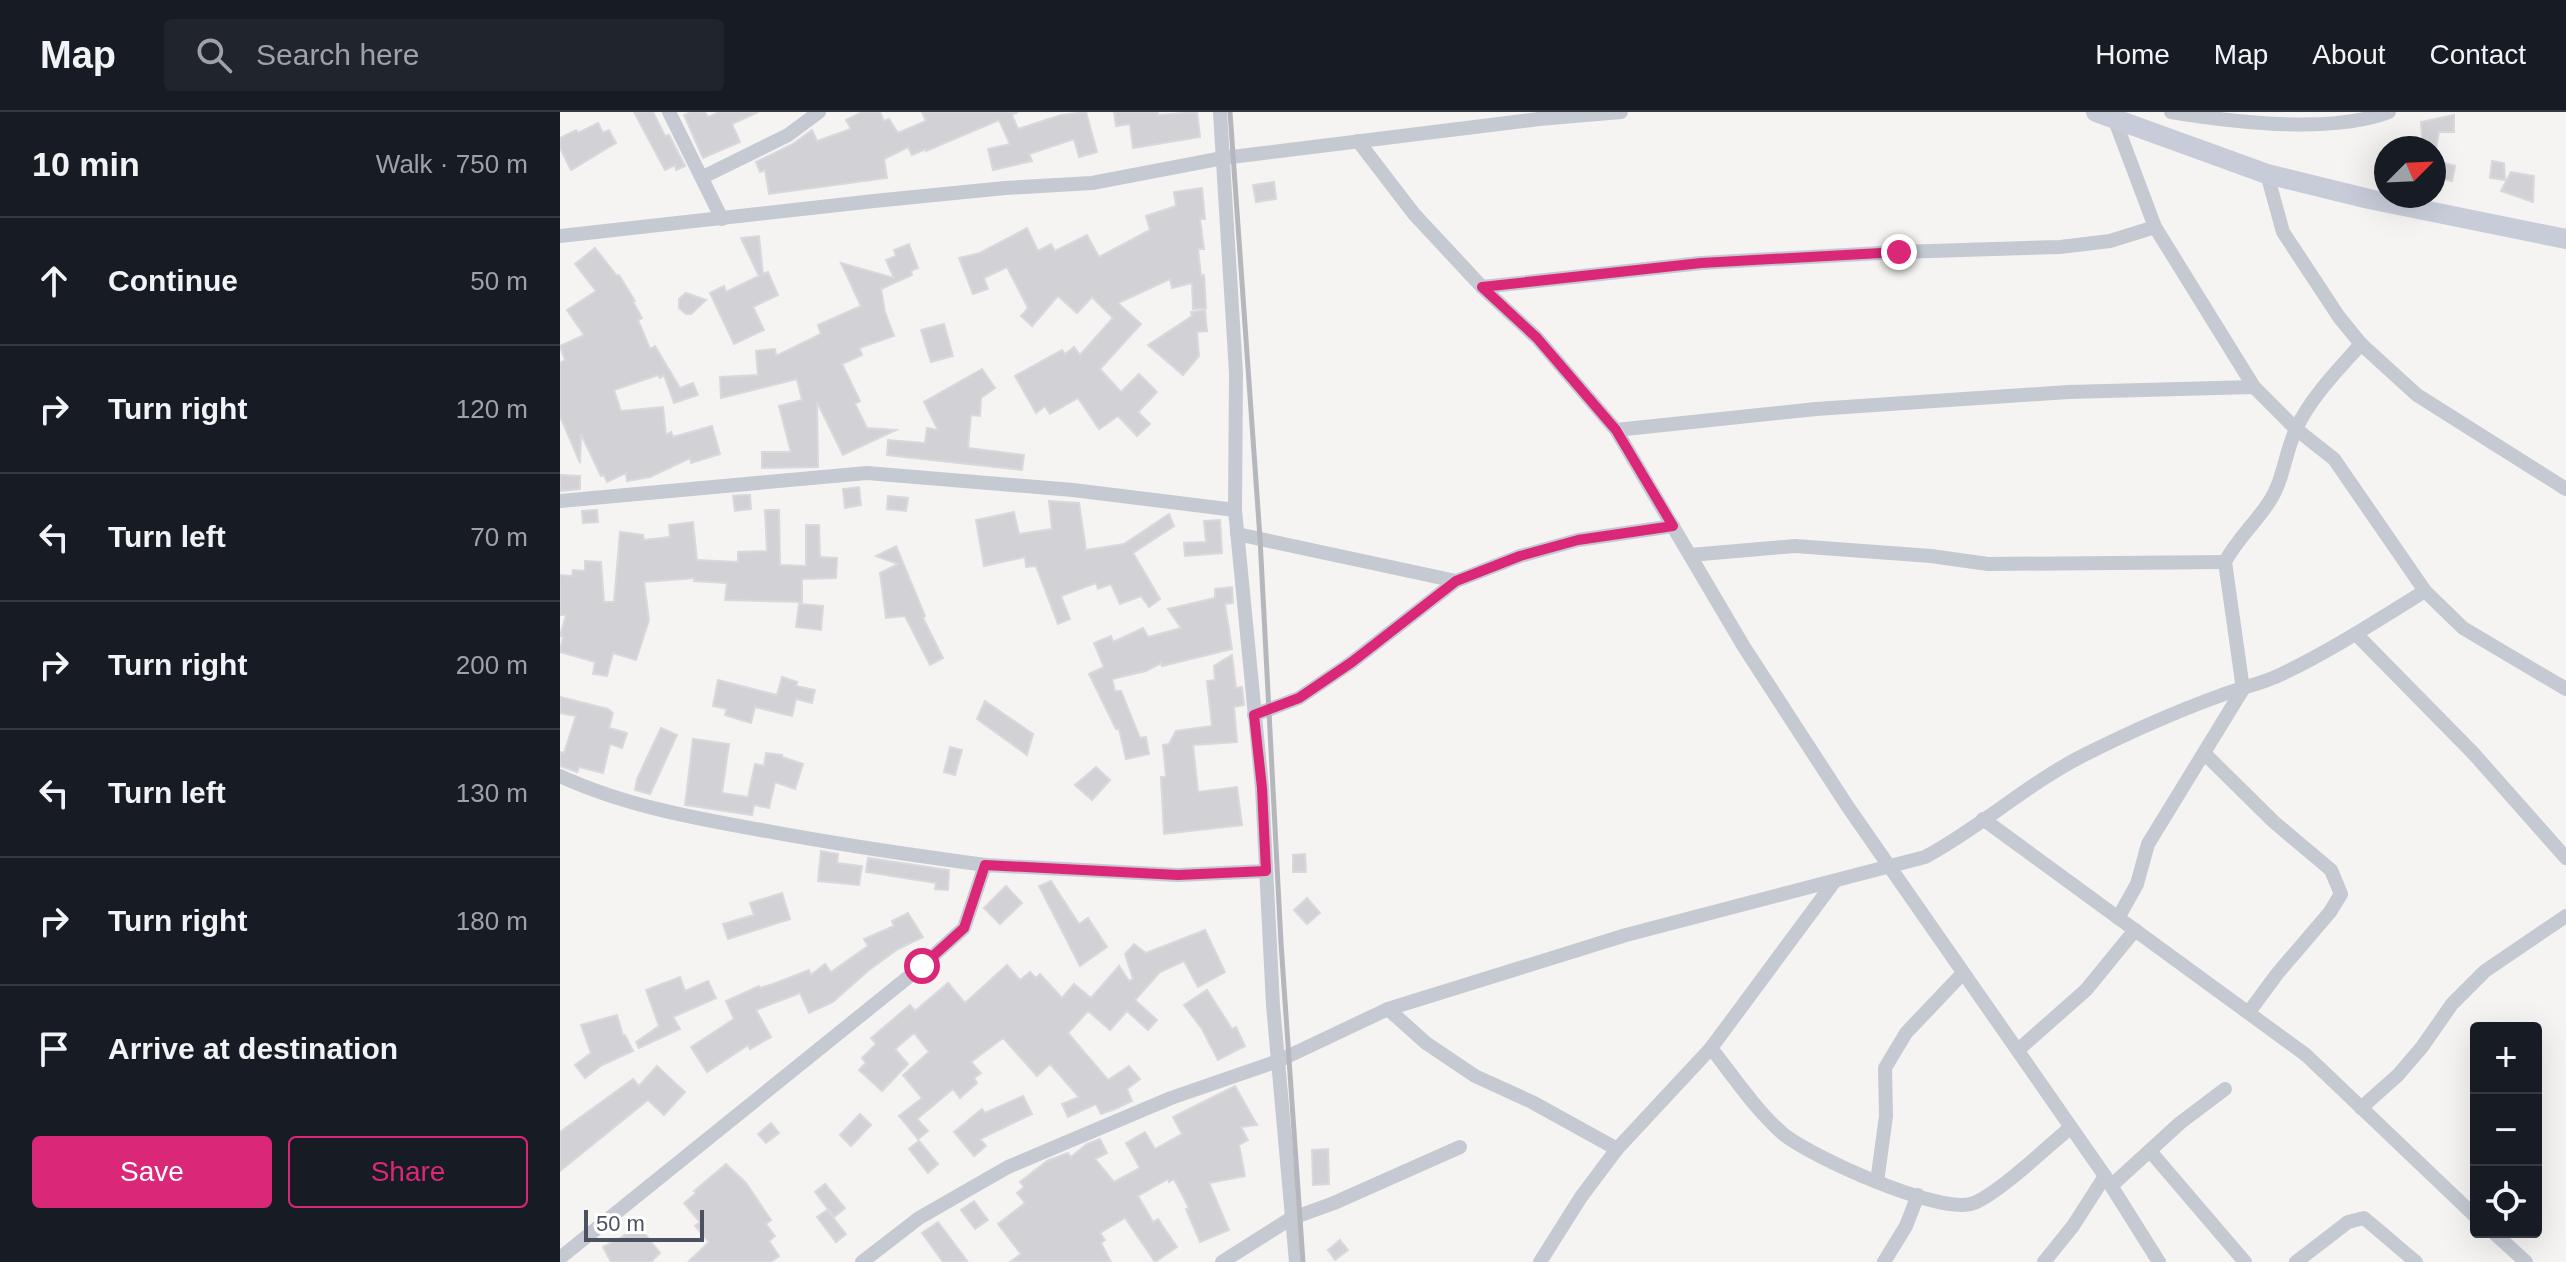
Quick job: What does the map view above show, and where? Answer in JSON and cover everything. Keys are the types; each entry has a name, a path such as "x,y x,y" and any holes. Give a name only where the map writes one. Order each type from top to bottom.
{"street":[{"path":"669,112 722,219"},
{"path":"703,177 788,135 819,112"},
{"path":"1220,112 1236,373 1235,510 1262,788 1278,1061 1296,1262"},
{"path":"560,236 1005,188 1092,183 1223,158 1539,119 1621,112"},
{"path":"2167,137 2171,112 2217,119 2325,124 2389,112"},
{"path":"2105,115 2267,174 2369,199 2566,239"},
{"path":"2105,115 2155,227 2254,387 2296,429 2334,459 2425,591 2463,628 2566,689"},
{"path":"1358,141 1414,214 1482,287 1537,338 1616,430 1744,647 1889,867 2108,1181 2159,1262"},
{"path":"2267,174 2283,232 2339,317 2361,344 2417,395 2566,489"},
{"path":"1482,287 1701,263 2060,247 2110,241 2155,227"},
{"path":"2118,918 2137,884 2148,844 2243,689 2225,562 2235,543 2272,496 2296,429 2313,400 2361,344"},
{"path":"1616,430 1831,408 2068,392 2254,387"},
{"path":"560,501 867,473 1073,490 1235,510"},
{"path":"1254,715 1299,698 1352,662 1456,581 1520,556 1578,540 1673,526"},
{"path":"1237,534 1456,581"},
{"path":"1690,555 1795,546 1931,556 1988,564 2225,562"},
{"path":"862,1262 919,1218 1008,1167 1171,1098 1278,1061 1388,1009 1626,935 1925,857 1966,835 2030,786 2086,755 2219,696 2280,676 2425,591"},
{"path":"2356,634 2473,753 2566,858"},
{"path":"2205,754 2274,822 2331,870 2341,894 2249,1012"},
{"path":"560,776 621,799 711,821 862,848 985,865 1178,875 1266,871"},
{"path":"1983,819 2306,1055 2470,1211"},
{"path":"560,1258 922,966 964,928 985,865"},
{"path":"1540,1262 1581,1197 1617,1149 1711,1048 1834,882"},
{"path":"2361,1108 2398,1075 2452,1004 2485,971 2566,916"},
{"path":"2018,1050 2086,990 2135,930"},
{"path":"1877,1182 1886,1116 1885,1068 1906,1033 1963,973"},
{"path":"1388,1009 1426,1043 1475,1076 1532,1102 1617,1149"},
{"path":"1711,1048 1782,1133 1810,1151 1895,1191 1953,1205 1972,1204 1989,1194 2070,1128"},
{"path":"2044,1262 2108,1181 2225,1089"},
{"path":"1222,1262 1290,1219 1334,1203 1460,1147"},
{"path":"2150,1151 2245,1262"},
{"path":"1884,1262 1906,1226 1918,1195"},
{"path":"2296,1262 2348,1222 2364,1218 2416,1262"},
{"path":"2500,1238 2526,1262"}],"building":[{"path":"634,112 653,112 685,166 676,170 675,165 665,170"},
{"path":"705,112 708,117 719,112 758,112 732,124 740,142 703,158 684,115"},
{"path":"862,112 880,112 884,121 889,119 898,133 926,121 922,112 1018,112 1012,115 1018,129 1061,115 1086,112 1097,152 1079,157 1074,139 1029,154 1032,161 993,170 988,149 1010,144 999,120 926,151 912,155 908,147 884,159 887,178 769,194 765,170 760,172 756,162 793,144 812,130 817,141 851,129 846,120"},
{"path":"1114,112 1158,112 1158,115 1197,112 1200,137 1133,148 1130,124 1116,126"},
{"path":"2454,115 2454,132 2422,136 2421,122"},
{"path":"598,123 603,133 609,130 616,143 571,170 560,148 560,138"},
{"path":"2492,161 2504,163 2505,180 2490,178"},
{"path":"2446,163 2455,166 2452,181 2446,180"},
{"path":"2511,172 2534,176 2533,202 2501,191"},
{"path":"1274,182 1276,199 1256,202 1253,185"},
{"path":"1202,188 1205,219 1200,219 1204,249 1198,249 1201,276 1204,275 1206,308 1193,309 1192,283 1172,288 1170,279 1118,303 1141,324 1100,369 1121,392 1139,374 1157,392 1138,412 1150,424 1137,436 1118,416 1099,429 1078,398 1050,414 1045,406 1036,413 1015,376 1062,350 1065,354 1074,347 1080,355 1113,318 1092,297 1077,313 1058,296 1032,326 1021,316 1028,308 1007,267 984,278 988,289 973,294 959,258 980,253 1027,228 1038,251 1051,244 1055,251 1087,235 1099,257 1150,230 1146,216 1176,206 1174,192"},
{"path":"759,236 763,274 768,272 778,295 753,307 764,330 734,344 710,293 724,286 726,292 759,276 741,238"},
{"path":"909,244 918,268 911,271 912,275 881,289 894,336 859,348 862,355 842,364 860,401 855,404 867,428 896,430 843,455 817,402 818,467 762,468 762,452 791,452 779,406 802,400 797,379 721,398 720,377 758,375 756,351 775,349 776,356 821,334 818,325 861,306 841,263 894,278 886,260 896,256 894,250"},
{"path":"595,248 619,275 635,301 642,318 638,320 650,349 655,346 680,388 693,383 698,395 674,403 664,375 660,378 658,375 614,390 621,411 663,407 666,435 671,432 673,437 712,426 720,454 691,463 690,458 650,477 627,481 626,473 607,482 604,475 601,476 581,434 580,463 560,416 560,363 565,360 560,346 584,335 567,310 596,291 575,264"},
{"path":"686,293 706,300 691,314 679,308 679,299"},
{"path":"1205,310 1207,331 1197,332 1199,356 1183,375 1148,345 1192,316 1191,312"},
{"path":"944,324 953,356 931,362 921,330"},
{"path":"982,369 995,388 981,398 980,416 971,415 968,448 1024,455 1022,470 887,455 888,440 925,443 927,428 938,430 924,402"},
{"path":"560,475 580,476 580,489 560,491"},
{"path":"859,487 861,505 845,508 843,489"},
{"path":"750,495 751,509 735,511 733,496"},
{"path":"888,496 908,498 906,511 887,509"},
{"path":"1049,501 1079,503 1086,550 1124,544 1169,514 1174,526 1133,553 1160,599 1149,607 1141,596 1120,604 1111,584 1098,589 1096,583 1061,596 1070,619 1058,624 1036,566 1026,567 1025,557 984,566 976,520 1014,512 1019,534 1052,529"},
{"path":"597,510 598,522 583,523 582,511"},
{"path":"765,510 779,510 780,565 806,566 806,525 819,525 820,557 837,558 836,578 802,579 802,602 725,600 727,583 694,581 695,578 644,582 649,620 636,660 613,653 607,676 593,674 595,662 560,652 563,637 560,636 566,615 560,615 560,575 572,576 573,570 585,571 585,561 601,562 604,602 614,602 620,532 643,535 644,540 670,537 669,525 693,522 697,560 738,562 738,552 767,551"},
{"path":"1220,520 1222,553 1185,556 1184,543 1206,542 1204,521"},
{"path":"896,546 925,616 923,618 943,658 930,665 905,616 886,618 880,573 898,564 876,556"},
{"path":"1232,587 1233,603 1225,604 1232,649 1162,666 1161,663 1146,671 1112,679 1115,691 1121,691 1140,738 1146,737 1149,754 1126,759 1119,729 1116,729 1089,674 1104,667 1094,643 1111,636 1113,642 1143,628 1148,637 1181,628 1168,609 1215,598 1215,589"},
{"path":"799,604 823,606 821,630 796,627"},
{"path":"1232,655 1236,688 1242,687 1244,705 1234,707 1237,742 1193,745 1198,792 1237,787 1242,825 1164,834 1161,777 1166,777 1163,745 1169,744 1176,731 1212,726 1207,681 1215,680 1214,666"},
{"path":"782,677 797,682 796,686 815,690 812,703 796,699 792,716 755,707 751,723 725,715 727,709 713,706 718,680 777,695"},
{"path":"560,697 608,709 613,713 609,728 627,733 622,748 610,744 603,773 579,767 577,772 560,766 560,752 564,753 576,716 560,713"},
{"path":"985,701 1033,734 1027,755 977,719"},
{"path":"661,728 677,735 650,794 635,790 637,779"},
{"path":"693,739 729,744 722,793 748,797 755,764 764,766 766,753 782,755 803,764 795,789 775,782 769,808 754,805 752,815 685,805"},
{"path":"950,747 962,750 955,775 944,772"},
{"path":"1096,767 1110,780 1092,800 1075,785"},
{"path":"821,851 838,854 837,863 862,866 859,885 818,881"},
{"path":"1305,854 1306,872 1293,872 1293,855"},
{"path":"868,858 949,870 948,890 935,889 936,883 866,872"},
{"path":"1051,881 1079,924 1088,918 1107,947 1080,966 1039,886"},
{"path":"1006,886 1022,903 1000,924 984,908"},
{"path":"782,893 790,919 728,939 723,924 754,915 750,903"},
{"path":"1307,898 1320,913 1307,924 1294,910"},
{"path":"908,913 923,937 898,949 833,1002 809,1013 800,993 756,1010 771,1037 750,1049 748,1045 707,1072 691,1047 734,1019 726,1001 759,986 809,970 811,975 825,964 831,972 868,946 864,939 894,926 892,921"},
{"path":"1205,930 1225,972 1198,987 1184,961 1160,972 1135,1000 1157,1020 1148,1030 1127,1011 1110,1030 1088,1011 1068,1033 1108,1080 1129,1066 1140,1079 1127,1089 1132,1101 1115,1109 1101,1114 1096,1104 1068,1117 1062,1104 1079,1097 1050,1064 1037,1076 1003,1038 971,1062 981,1073 974,1078 977,1083 960,1098 953,1089 917,1119 928,1131 918,1139 899,1116 922,1098 903,1075 929,1052 914,1033 895,1049 908,1064 882,1091 859,1070 866,1063 862,1058 876,1044 871,1038 910,1005 915,1011 948,983 965,1003 1007,965 1020,980 1030,972 1036,978 1040,974 1062,998 1074,984 1091,998 1119,966 1129,981 1133,979 1125,954 1134,944 1146,953"},
{"path":"680,977 685,991 708,981 716,998 673,1017 680,1029 639,1048 636,1042 659,1026 646,990"},
{"path":"1207,990 1232,1029 1236,1027 1245,1046 1218,1060 1202,1029 1184,1005"},
{"path":"617,1015 623,1036 633,1051 602,1065 585,1078 575,1065 591,1053 581,1025"},
{"path":"657,1066 685,1092 664,1115 648,1100 560,1171 560,1132 633,1079 639,1086"},
{"path":"1235,1086 1257,1125 1241,1127 1248,1140 1239,1145 1245,1176 1209,1183 1229,1230 1200,1242 1186,1209 1189,1208 1174,1179 1169,1182 1168,1179 1138,1196 1153,1222 1158,1219 1177,1247 1155,1262 1125,1218 1100,1233 1105,1240 1101,1243 1111,1262 1010,1262 1021,1254 998,1224 1025,1203 1017,1193 1024,1187 1020,1182 1047,1161 1068,1153 1071,1157 1087,1144 1100,1139 1107,1153 1095,1159 1114,1182 1140,1168 1126,1143 1145,1132 1155,1149 1182,1134 1173,1117"},
{"path":"1023,1096 1032,1114 980,1139 986,1146 974,1156 954,1132 982,1109 985,1113"},
{"path":"860,1114 871,1125 851,1146 840,1135"},
{"path":"771,1123 779,1133 766,1143 758,1134"},
{"path":"919,1141 938,1164 928,1173 909,1149"},
{"path":"1328,1149 1329,1184 1313,1185 1312,1150"},
{"path":"726,1164 746,1183 771,1220 766,1224 775,1236 769,1241 779,1256 771,1262 688,1262 709,1242 695,1226 700,1222 684,1203"},
{"path":"825,1184 845,1208 834,1217 815,1192"},
{"path":"974,1201 988,1220 975,1229 961,1210"},
{"path":"827,1210 846,1234 836,1242 817,1217"},
{"path":"938,1222 968,1262 943,1262 922,1233"},
{"path":"637,1224 660,1253 651,1262 611,1262 603,1247 621,1238"},
{"path":"1340,1240 1348,1250 1335,1260 1328,1250"}],"railway":[{"path":"1230,112 1260,538 1281,943 1303,1262"}],"route":[{"path":"922,966 964,928 985,865 1178,875 1266,871 1254,715 1299,698 1352,662 1456,581 1520,556 1578,540 1673,526 1616,430 1537,338 1482,287 1701,263 1899,252"}]}
